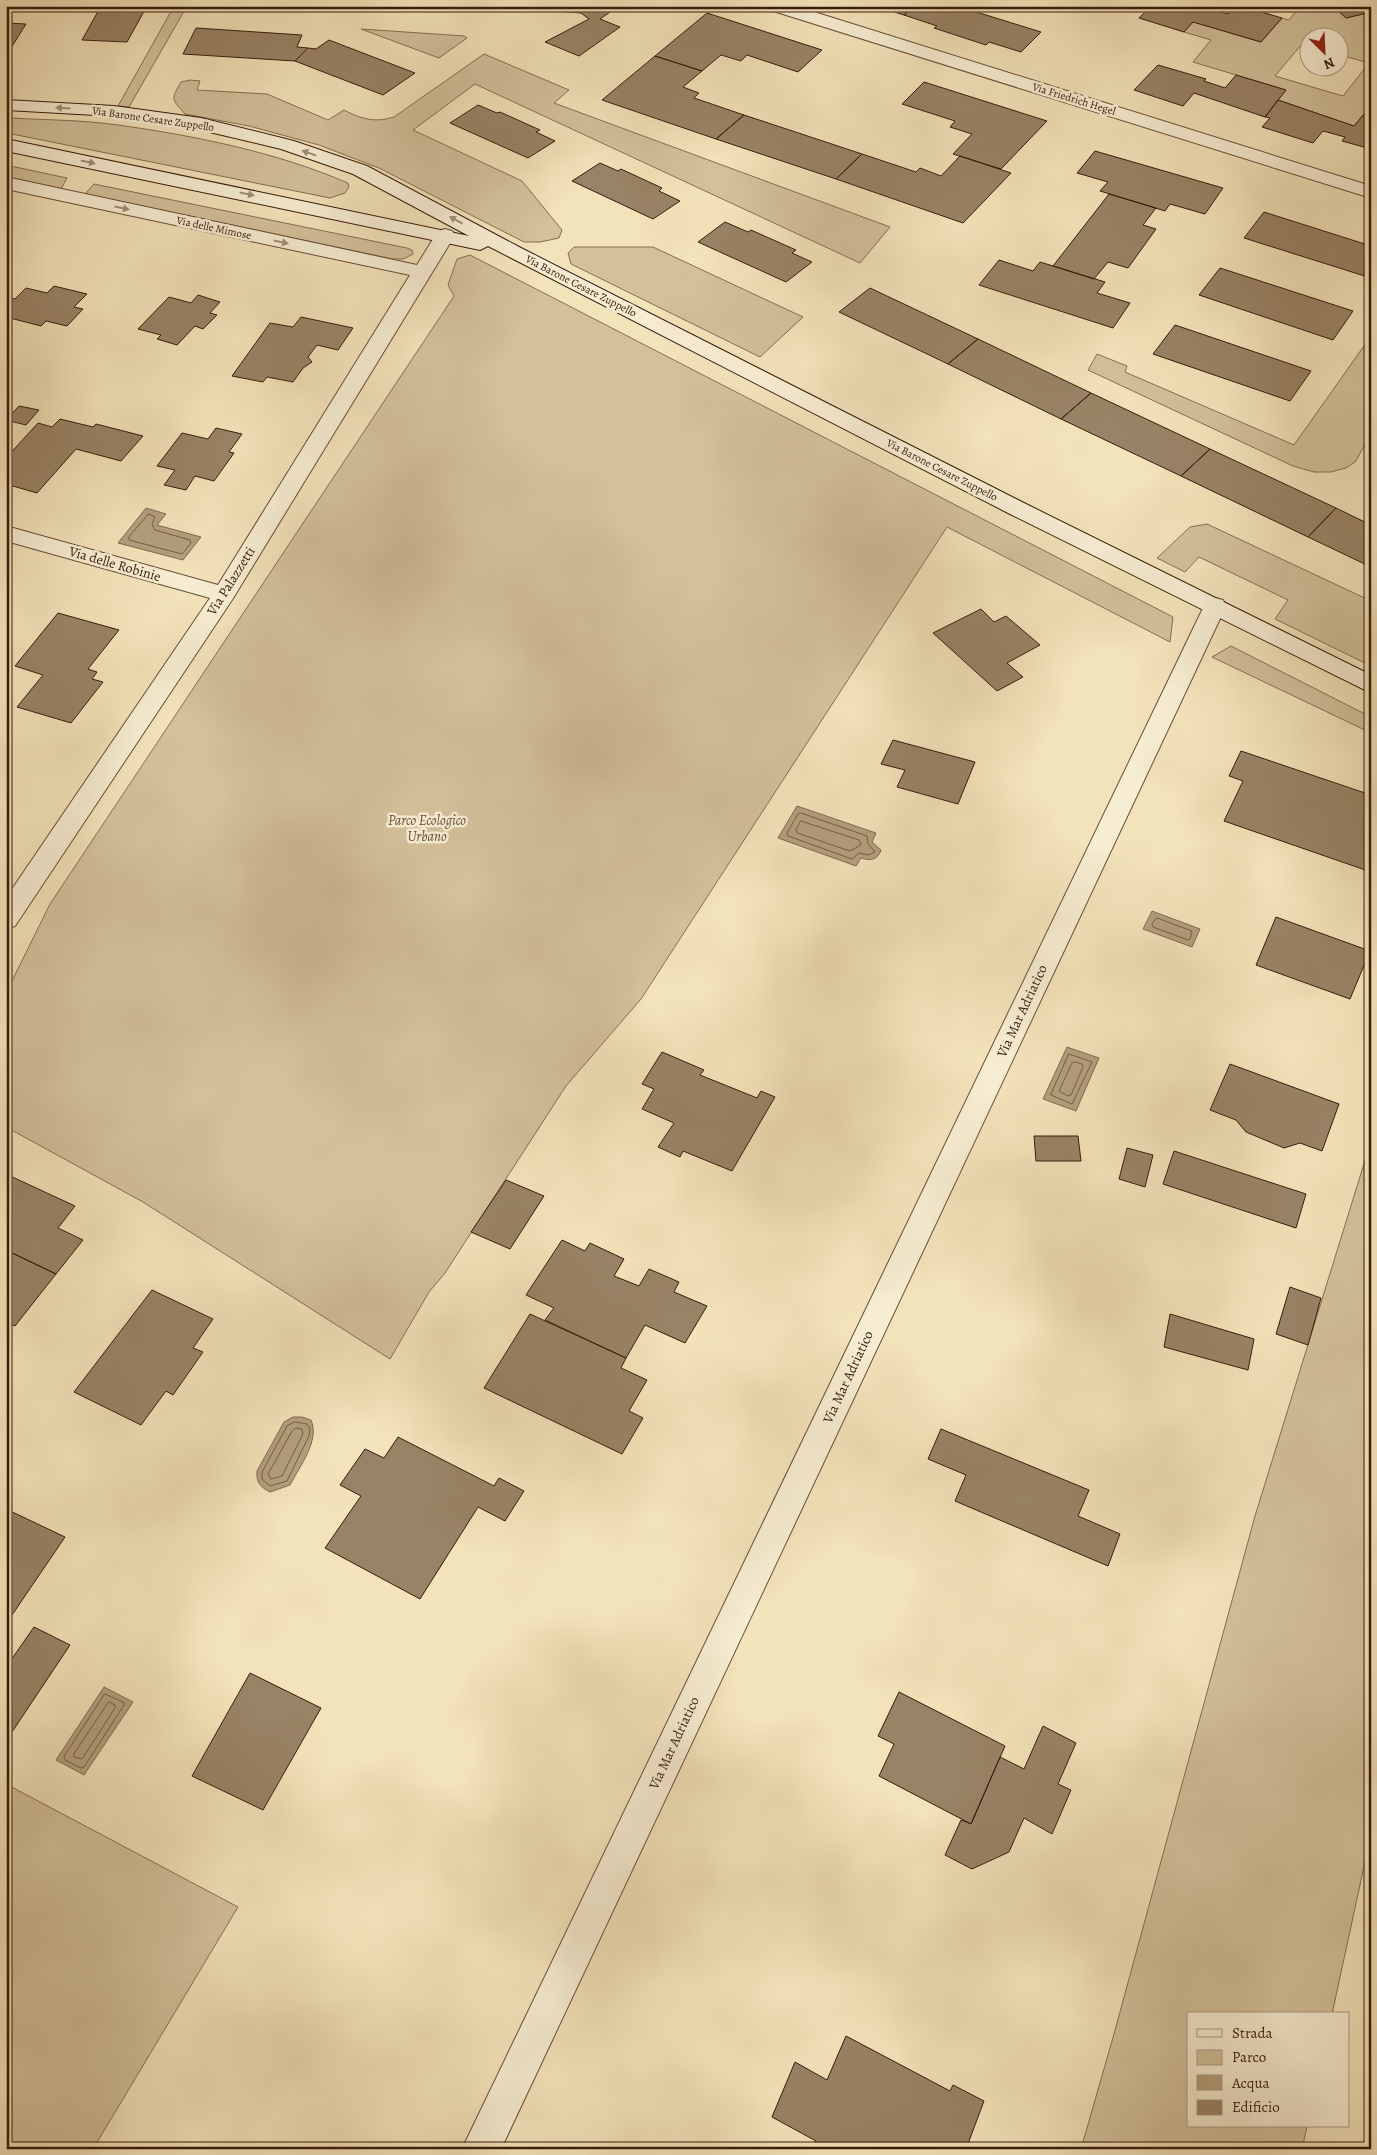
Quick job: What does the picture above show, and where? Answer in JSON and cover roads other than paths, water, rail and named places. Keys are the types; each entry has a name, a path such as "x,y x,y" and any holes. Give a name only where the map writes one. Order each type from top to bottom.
{"street":[{"name":"Via Friedrich Hegel","path":"776,6 1371,192"},
{"name":"Via Barone Cesare Zuppello","path":"6,105 114,111 201,124 287,145 360,170 514,252 1371,685"},
{"name":"Via Barone Cesare Zuppello","path":"6,145 514,252"},
{"name":"Via delle Mimose","path":"6,183 422,272"},
{"name":"Via Palazzetti","path":"6,919 224,594 445,236"},
{"name":"Via delle Robinie","path":"6,533 224,594"},
{"name":"Via Mar Adriatico","path":"481,2149 1215,606"}],"water":[{"path":"146,508 166,514 157,525 201,537 183,560 118,543"},
{"path":"797,806 876,833 872,842 881,850 880,853 873,859 861,858 856,866 778,838"},
{"path":"1152,911 1200,929 1192,947 1143,929"},
{"path":"1067,1047 1099,1058 1076,1111 1043,1099"},
{"path":"293,1417 311,1420 313,1436 311,1444 290,1485 270,1492 259,1484 257,1471 284,1422"},
{"path":"104,1687 133,1702 84,1775 56,1760"}],"park label":[{"name":"Parco Ecologico Urbano","path":"427,828"}]}
